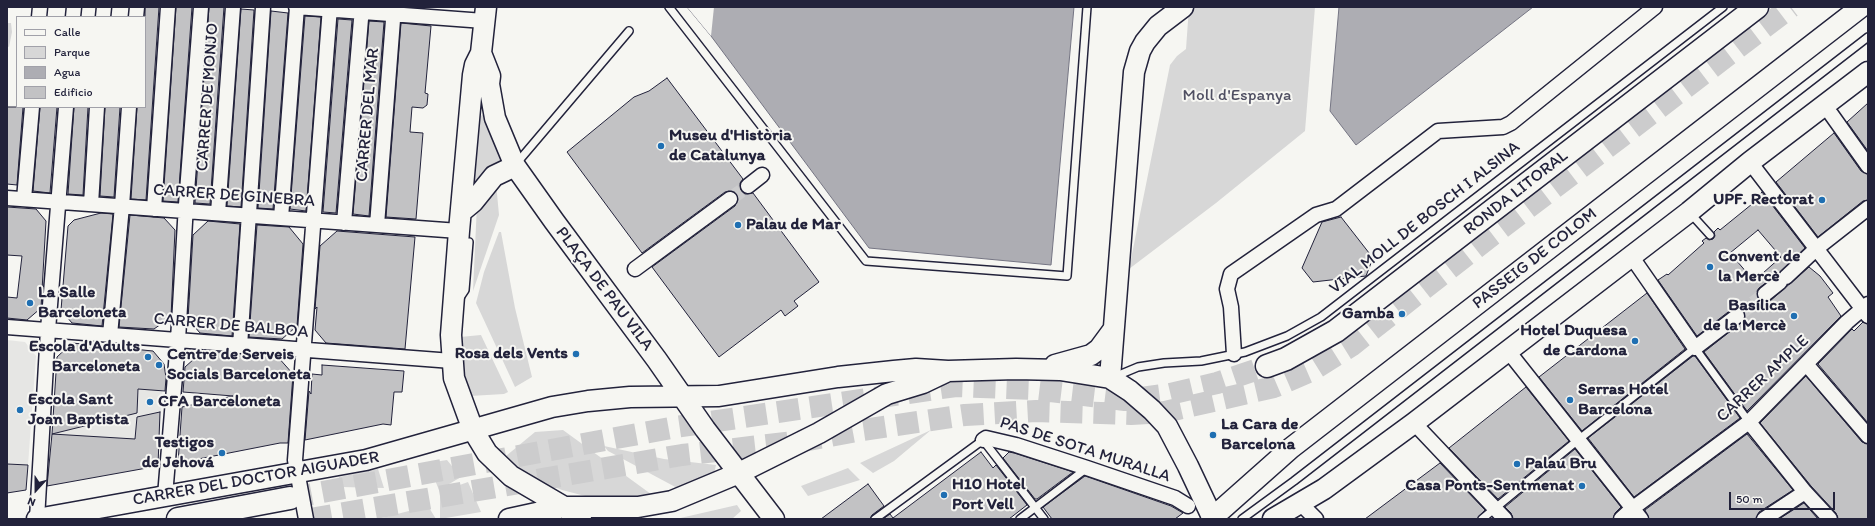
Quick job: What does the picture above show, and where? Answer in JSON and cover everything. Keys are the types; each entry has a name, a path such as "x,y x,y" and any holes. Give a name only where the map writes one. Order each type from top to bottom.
{"highway":[{"name":"RONDA LITORAL","path":"1267,366 1286,359 1336,332 1757,7"},
{"path":"178,519 290,498"}],"main road":[{"path":"1110,378 1131,92 1135,66 1140,51 1151,34 1183,7"},
{"name":"PASSEIG DE COLOM","path":"1212,518 1291,448 1861,7"},
{"path":"485,14 481,53 475,65 473,74 463,228 453,306 451,335 454,378 473,430 487,453 511,476 564,507 580,519"},
{"name":"PLAÇA DE PAU VILA","path":"481,53 490,76 489,84 495,118 520,173 774,519"},
{"path":"1274,519 1324,489 1414,423 1689,212 1750,162 1868,72"},
{"path":"463,228 473,202 494,176 520,173"},
{"path":"1042,369 1091,354 1099,349 1113,330"},
{"path":"473,430 552,407 580,402 630,397 719,396 876,372 916,369 948,371 1060,370 1110,378 1130,391 1152,410 1167,426 1188,466 1212,518"},
{"path":"509,519 564,507 638,507 672,501 739,473 820,433 887,394 923,383 948,371"},
{"name":"CARRER DEL DOCTOR AIGUADER","path":"37,519 296,473 382,456 473,430"}],"street":[{"path":"154,209 168,7"},
{"path":"165,496 178,340 185,211 201,7"},
{"name":"CARRER DE MONJO","path":"218,213 233,7"},
{"path":"240,346 263,7"},
{"path":"281,218 296,7 485,14"},
{"path":"1234,354 1231,307 1227,289 1232,274 1316,215 1336,209 1438,131 1504,127 1511,123 1655,7"},
{"path":"306,519 296,473 295,460 302,350 315,220 330,8"},
{"path":"344,223 361,10"},
{"name":"CARRER DEL MAR","path":"377,225 394,10"},
{"path":"24,199 32,108"},
{"path":"37,519 48,330 66,108"},
{"path":"91,204 97,108"},
{"path":"110,335 122,206 129,108"},
{"path":"1831,114 1868,166"},
{"path":"1756,170 1866,310"},
{"path":"748,186 762,175"},
{"name":"CARRER DE GINEBRA","path":"7,198 344,223 463,228"},
{"path":"635,269 730,199"},
{"path":"1765,294 1783,280 1816,247 1868,208"},
{"path":"1636,263 1695,348 1737,316"},
{"name":"CARRER AMPLE","path":"1621,519 1633,508 1749,422 1866,310"},
{"name":"CARRER DE BALBOA","path":"7,327 452,361"},
{"path":"1508,351 1641,519"},
{"path":"1807,365 1868,436"},
{"path":"1749,422 1805,492 1830,519"},
{"path":"1414,423 1506,519"},
{"name":"PAS DE SOTA MURALLA","path":"983,440 986,438 1016,445 1175,498 1188,506"},
{"path":"1764,519 1805,492"},
{"path":"1300,504 1316,519"}],"lane":[{"path":"670,7 866,261 1067,276 1087,7"},
{"name":"VIAL MOLL DE BOSCH I ALSINA","path":"1110,378 1138,367 1164,363 1200,361 1245,352 1287,336 1321,317 1723,7"},
{"path":"520,173 629,31"},
{"name":"PASSEIG DE COLOM","path":"1242,519 1359,431 1868,37"},
{"path":"1689,212 1710,235"},
{"path":"1482,519 1578,440 1695,348 1749,422"},
{"path":"983,440 1044,519"},
{"name":"PAS DE SOTA MURALLA","path":"875,519 983,440"},
{"path":"1020,519 1087,468"}],"shaded area":[{"name":"Escola Sant Joan Baptista","path":"7,340 25,342 36,356 28,465 7,464"},
{"name":"CFA Barceloneta","path":"141,350 153,351 164,364 158,466 50,459 52,434 137,412"}],"green space":[{"name":"Moll d'Espanya","path":"1189,7 1315,7 1305,131 1216,203 1129,269 1170,65 1177,56 1186,49"},
{"path":"7,23 11,23 12,32 9,47 7,46"},
{"path":"483,114 502,160 473,194 480,117"},
{"path":"496,183 499,215 473,291 477,204"},
{"path":"499,232 501,232 515,308 532,377 515,387 476,303 484,272"},
{"path":"481,335 508,392 504,394 470,396 462,362 460,337"},
{"path":"563,430 655,497 589,497 562,490 542,482 524,472 512,464 506,456 535,432"},
{"path":"931,430 894,461 873,473 860,463"},
{"path":"604,446 664,459 716,465 714,474 681,490 608,451"},
{"path":"447,460 461,477 439,490 428,463"},
{"path":"848,468 860,480 808,496 801,486"},
{"path":"378,469 384,488 341,487 339,477"},
{"path":"468,482 481,512 440,519 440,492"},
{"path":"737,505 741,511 732,519 676,519"},
{"path":"428,506 436,519 378,519"},
{"path":"598,512 646,513 640,519 611,519"}],"water":[{"path":"687,7 1074,7 1051,265 869,248 711,36"},
{"path":"1339,7 1533,7 1356,145 1330,111"}],"pier":[{"path":"687,7 714,7 711,36"}],"building":[{"path":"145,7 159,7 146,200 131,199 137,108 146,108"},
{"path":"176,7 192,7 178,202 163,201"},
{"path":"209,7 224,7 210,204 195,203"},
{"path":"241,9 254,10 241,207 227,206"},
{"path":"271,11 288,13 273,209 258,208"},
{"path":"305,16 321,17 306,211 290,209"},
{"path":"338,19 352,20 336,213 323,212"},
{"path":"369,21 384,22 369,216 353,214"},
{"path":"401,23 431,26 425,93 428,94 427,105 423,108 412,107 410,132 423,133 416,219 386,217"},
{"name":"Palau de Mar","path":"667,78 743,179 740,183 741,191 745,194 753,193 819,282 794,301 798,306 785,316 781,310 719,357 652,267 735,206 738,198 737,194 729,191 725,192 642,253 567,152 634,97 649,91"},
{"path":"1868,103 1868,151 1847,122"},
{"path":"7,107 23,108 17,185 7,184"},
{"path":"40,108 57,108 50,193 33,191"},
{"path":"74,108 88,108 83,195 68,194"},
{"path":"105,108 120,108 114,197 100,196"},
{"name":"UPF. Rectorat","path":"1834,133 1861,171 1868,174 1868,200 1863,201 1818,237 1776,182"},
{"path":"1762,192 1805,248 1778,274 1759,288 1757,291 1758,299 1762,302 1770,301 1809,267 1820,276 1833,293 1828,297 1841,316 1747,411 1704,352 1742,322 1745,315 1744,311 1740,308 1732,309 1697,336 1658,280 1667,274 1668,275 1704,243 1702,241 1706,238 1709,240 1713,239 1715,236 1714,232 1718,228 1720,230 1757,200 1756,198","holes":["1758,230 1781,257 1754,281 1730,253"]},
{"path":"7,207 36,209 46,221 41,308 27,320 7,318 7,297 17,298 22,256 7,255"},
{"path":"101,213 113,214 102,326 72,323 61,310 68,226 74,220"},
{"path":"130,215 164,218 175,230 171,317 154,329 119,327"},
{"path":"1341,217 1373,258 1366,276 1313,282 1302,268 1322,222"},
{"path":"208,221 240,224 232,336 200,333 188,319 193,235"},
{"path":"257,225 289,227 303,244 297,326 282,339 249,337"},
{"path":"337,231 415,237 405,349 326,343 315,330 317,307 315,309 320,246"},
{"path":"1647,293 1685,349 1582,431 1539,377"},
{"path":"1863,322 1868,324 1868,423 1818,364 1852,329 1854,331"},
{"path":"72,343 153,351 164,364 166,378 165,391 138,389 137,413 52,434 57,357"},
{"path":"203,351 277,356 293,374 288,443 280,443 178,463 182,407 233,396 183,392 185,367"},
{"path":"1693,356 1695,356 1740,418 1634,497 1588,438"},
{"path":"322,365 404,371 402,392 394,392 391,425 383,424 305,440 312,374 322,375"},
{"path":"1806,376 1862,442 1868,444 1868,519 1838,519 1836,513 1811,486 1760,423"},
{"path":"1526,387 1569,441 1498,499 1449,448"},
{"path":"160,412 158,466 47,486 52,434 135,439 137,417"},
{"path":"1747,434 1793,490 1759,512 1756,519 1649,519 1645,510"},
{"path":"1575,449 1621,507 1615,513 1613,519 1513,519 1511,513 1505,507"},
{"path":"981,452 993,468 996,465 1027,505 1009,519 883,519 890,514 893,518"},
{"path":"1009,452 1073,472 1035,499 1003,458"},
{"path":"1440,463 1485,510 1477,519 1365,519"},
{"path":"7,464 28,465 26,490 7,493"},
{"path":"1085,476 1171,506 1183,513 1175,519 1052,519 1043,507"},
{"path":"868,484 884,506 872,515 870,519 821,519"},
{"path":"1804,503 1818,519 1779,519"}],"tunnel":[{"path":"310,519 682,455 803,441 856,431 965,415 1036,411 1131,414 1165,412 1274,387 1311,371 1351,346 1491,236 1791,7"},
{"path":"730,199 748,186"},
{"path":"1737,316 1765,294"},
{"path":"290,498 676,427 956,386 1033,389 1125,400 1170,394 1217,383 1267,366"}],"place":[{"name":"Museu d'Història de Catalunya","path":"661,146"},
{"name":"UPF. Rectorat","path":"1822,200"},
{"name":"Palau de Mar","path":"738,225"},
{"name":"Convent de la Mercè","path":"1710,267"},
{"name":"La Salle Barceloneta","path":"30,303"},
{"name":"Gamba","path":"1402,314"},
{"name":"Basílica de la Mercè","path":"1794,316"},
{"name":"Hotel Duquesa de Cardona","path":"1635,341"},
{"name":"Rosa dels Vents","path":"576,354"},
{"name":"Escola d'Adults Barceloneta","path":"148,357"},
{"name":"Centre de Serveis Socials Barceloneta","path":"159,365"},
{"name":"Serras Hotel Barcelona","path":"1570,400"},
{"name":"CFA Barceloneta","path":"150,402"},
{"name":"Escola Sant Joan Baptista","path":"20,410"},
{"name":"La Cara de Barcelona","path":"1213,435"},
{"name":"Testigos de Jehová","path":"222,453"},
{"name":"Palau Bru","path":"1517,464"},
{"name":"Casa Ponts-Sentmenat","path":"1582,486"},
{"name":"H10 Hotel Port Vell","path":"944,495"}]}
